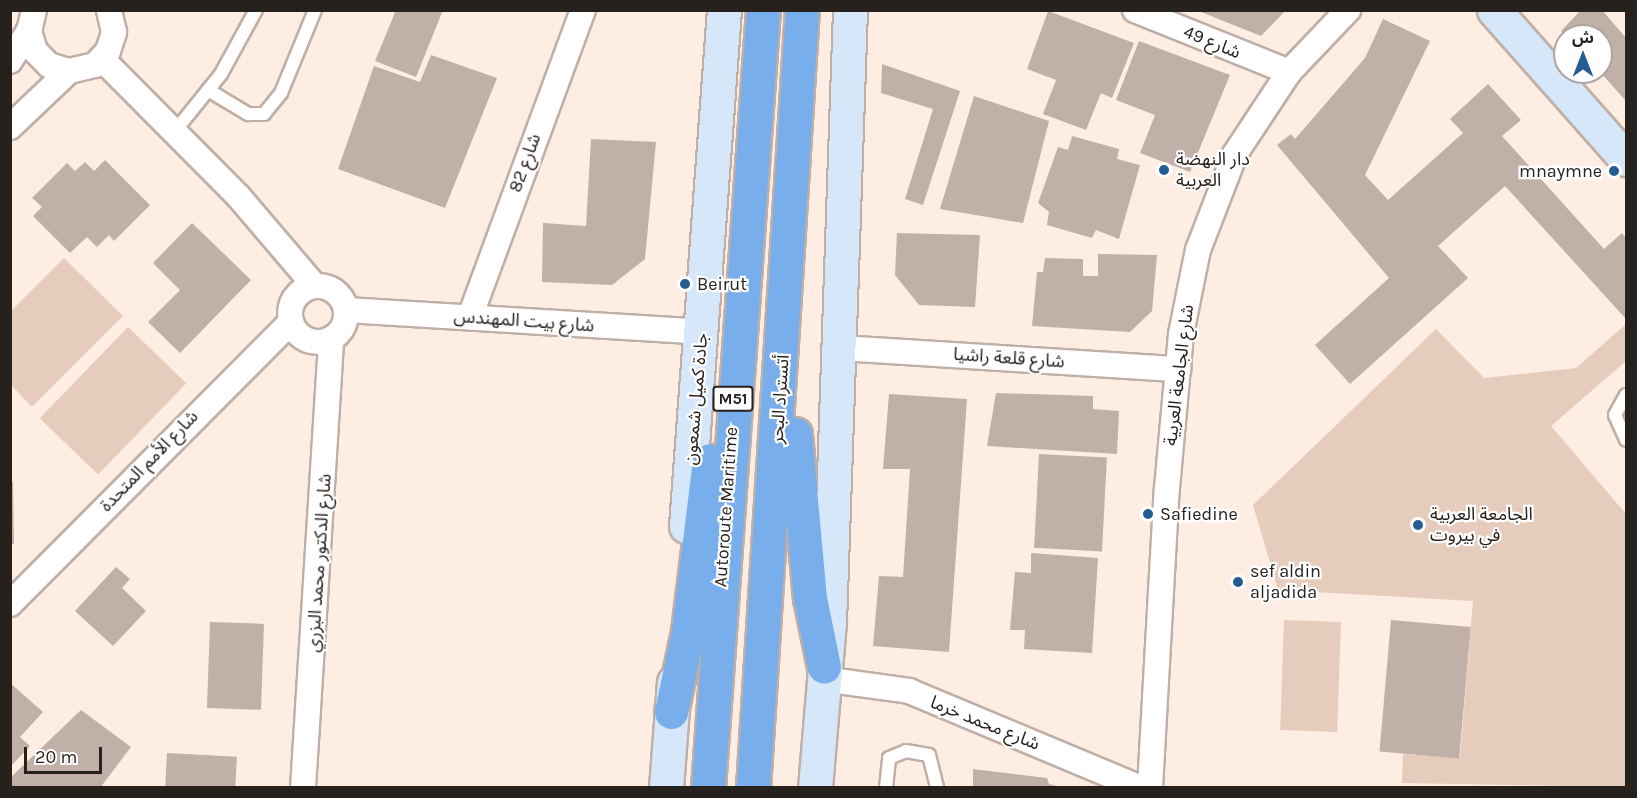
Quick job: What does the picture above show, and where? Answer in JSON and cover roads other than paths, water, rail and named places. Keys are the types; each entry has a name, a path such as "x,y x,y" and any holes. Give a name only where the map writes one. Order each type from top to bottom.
{"highway":[{"name":"Autoroute Maritime","path":"708,788 737,348 763,10"},
{"name":"أتستراد البحر","path":"753,788 786,302 802,10"},
{"path":"786,302 801,511 824,673"},
{"path":"671,712 688,631 708,461 737,348"}],"main road":[{"name":"جادة كميل شمعون","path":"666,788 702,332 724,10"},
{"path":"815,788 824,673 841,348 850,10"},
{"path":"1494,10 1626,159"}],"street":[{"name":"شارع 82","path":"470,317 583,10"},
{"name":"شارع 49","path":"1135,10 1289,72"},
{"name":"شارع الجامعة العربية","path":"1150,788 1178,369 1198,250 1221,183 1289,72 1348,10"},
{"path":"10,127 69,71 102,59 112,42 115,14"},
{"path":"32,16 41,59 69,71"},
{"path":"10,61 32,16"},
{"path":"102,59 175,131 314,285 332,289 346,310 345,324 331,339 310,341 291,322 294,298 314,285"},
{"name":"شارع بيت المهندس","path":"346,310 702,332"},
{"name":"شارع الأمم المتحدة","path":"10,604 291,322"},
{"name":"شارع الدكتور محمد البزري","path":"303,788 331,339"},
{"name":"شارع قلعة راشيا","path":"841,348 1178,369"},
{"name":"شارع محمد خرما","path":"824,673 909,691 1141,788"}],"lane":[{"path":"175,131 208,90 256,10"},
{"path":"208,90 248,114 264,114 281,93 315,10"},
{"path":"1626,394 1615,415 1626,440"},
{"path":"886,788 889,758 906,751 929,755 937,788"}],"place":[{"name":"دار النهضة العربية","path":"1164,170"},
{"name":"mnaymne","path":"1614,171"},
{"name":"Beirut","path":"685,284"},
{"name":"Safiedine","path":"1148,514"},
{"name":"الجامعة العربية في بيروت","path":"1418,525"},
{"name":"sef aldin aljadida","path":"1238,582"}]}
